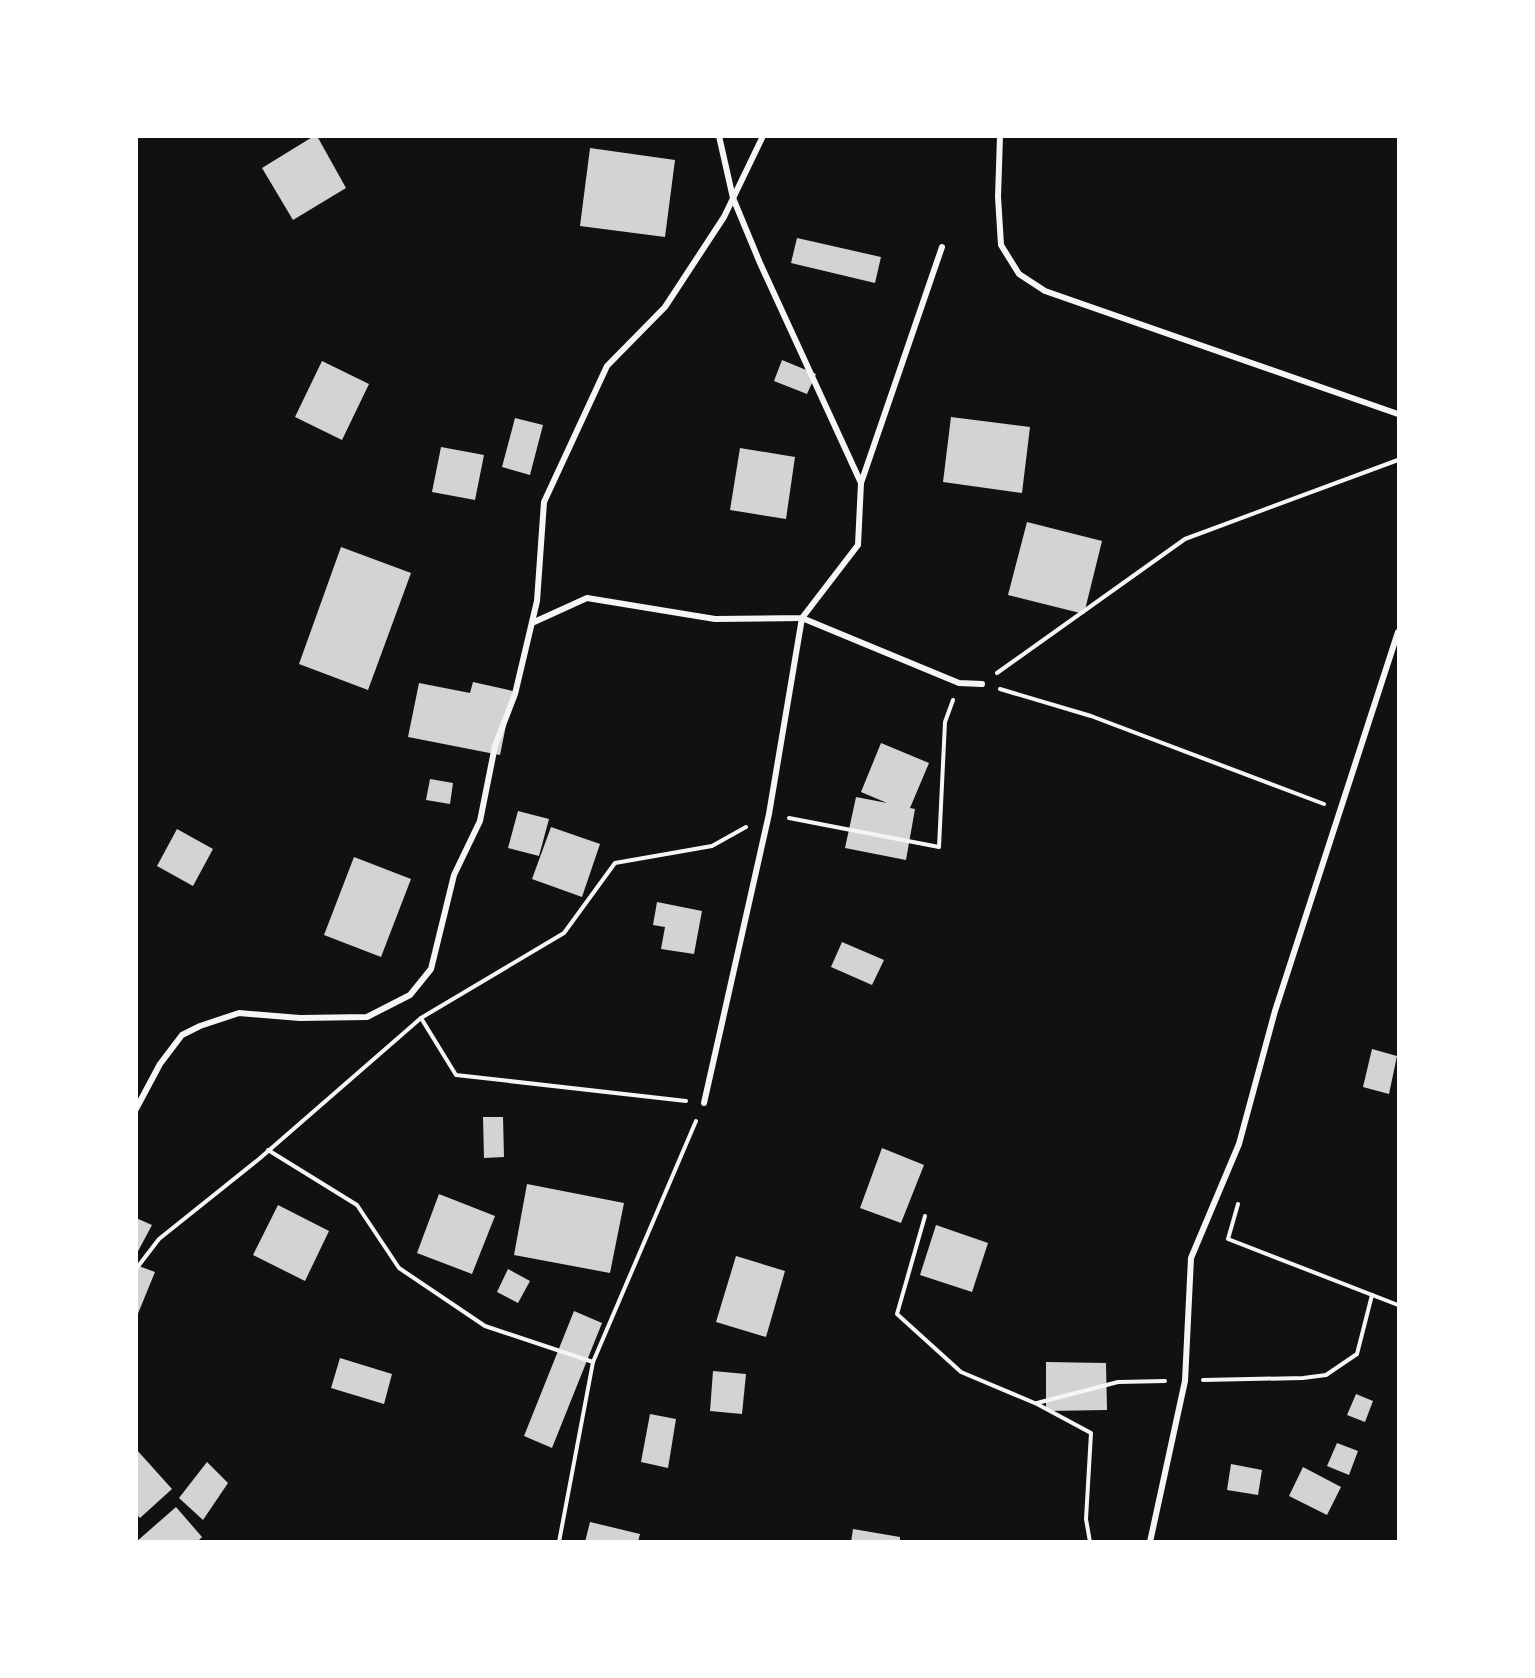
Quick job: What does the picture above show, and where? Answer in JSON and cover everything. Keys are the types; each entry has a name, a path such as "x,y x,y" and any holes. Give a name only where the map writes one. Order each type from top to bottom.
{"street":[{"path":"719,136 733,198 760,263 861,483"},
{"path":"136,1109 160,1064 182,1035 200,1026 239,1013 300,1018 367,1017 410,995 431,969 454,875 480,821 495,746 515,694 537,601 544,502 607,366 665,307 724,217 763,136"},
{"path":"1000,136 998,197 1002,245 1019,274 1045,291 1398,414"},
{"path":"704,1103 769,814 802,618 858,545 861,483 942,247"},
{"path":"532,623 587,598 715,619 802,618 959,682 982,684"},
{"path":"1150,1542 1185,1381 1191,1258 1239,1144 1275,1011 1398,632"}],"path":[{"path":"982,684 1185,539 1398,460"},
{"path":"136,1269 159,1239 268,1150 421,1018 564,933 615,863 712,846 769,814 939,847 945,722 959,682"},
{"path":"982,684 1091,716 1334,807"},
{"path":"410,995 421,1018 456,1075 704,1103 593,1362 559,1542"},
{"path":"268,1150 357,1205 399,1268 485,1326 593,1362"},
{"path":"1240,1196 1228,1239 1398,1305"},
{"path":"925,1216 897,1314 961,1372 1037,1404 1091,1433 1086,1519 1090,1542"},
{"path":"1037,1404 1118,1382 1302,1378 1326,1375 1357,1354 1372,1295"}],"building":[{"path":"317,136 346,188 293,220 262,168"},
{"path":"590,148 675,160 665,237 580,226"},
{"path":"797,238 881,257 875,283 791,263"},
{"path":"782,360 816,374 807,394 774,381"},
{"path":"322,361 369,384 342,440 295,417"},
{"path":"951,417 1030,427 1022,493 943,482"},
{"path":"515,418 543,425 530,475 502,467"},
{"path":"441,447 484,455 475,500 432,492"},
{"path":"740,448 795,457 786,519 730,510"},
{"path":"1027,522 1102,541 1084,614 1008,595"},
{"path":"341,547 411,573 368,690 299,664"},
{"path":"473,682 513,691 500,755 408,737 419,683 470,693"},
{"path":"881,743 929,763 910,808 915,809 906,860 845,848 856,797 887,803 861,792"},
{"path":"430,779 453,783 450,804 426,800"},
{"path":"518,811 549,819 539,856 508,848"},
{"path":"551,827 600,844 582,897 532,879"},
{"path":"177,829 213,849 193,886 157,866"},
{"path":"354,857 411,879 381,957 324,935"},
{"path":"657,902 702,911 694,954 661,949 665,927 653,925"},
{"path":"842,942 884,960 872,985 831,967"},
{"path":"1372,1049 1397,1056 1389,1094 1363,1087"},
{"path":"483,1117 503,1117 504,1157 484,1158"},
{"path":"882,1148 924,1165 901,1223 860,1208"},
{"path":"527,1184 624,1203 610,1273 514,1255"},
{"path":"439,1194 495,1216 472,1274 417,1253"},
{"path":"278,1205 329,1231 305,1281 253,1255"},
{"path":"136,1218 152,1225 136,1255"},
{"path":"936,1225 988,1243 972,1292 920,1275"},
{"path":"736,1256 785,1271 766,1337 716,1322"},
{"path":"136,1265 155,1272 137,1316 136,1316"},
{"path":"508,1269 530,1281 518,1303 497,1292"},
{"path":"574,1311 602,1323 552,1448 524,1436"},
{"path":"340,1358 392,1374 384,1404 331,1388"},
{"path":"1046,1362 1106,1363 1107,1410 1046,1411"},
{"path":"713,1371 746,1374 742,1414 710,1411"},
{"path":"1356,1394 1373,1401 1365,1422 1347,1415"},
{"path":"650,1414 676,1419 668,1468 641,1462"},
{"path":"1337,1443 1358,1451 1349,1475 1327,1466"},
{"path":"136,1449 172,1489 140,1518 136,1514"},
{"path":"207,1462 228,1483 203,1520 179,1498"},
{"path":"1231,1464 1262,1470 1258,1495 1227,1490"},
{"path":"1303,1467 1341,1487 1327,1515 1289,1496"},
{"path":"176,1507 202,1537 197,1542 136,1542"},
{"path":"590,1522 640,1534 638,1542 585,1542"},
{"path":"853,1529 900,1537 900,1542 851,1542"}]}
